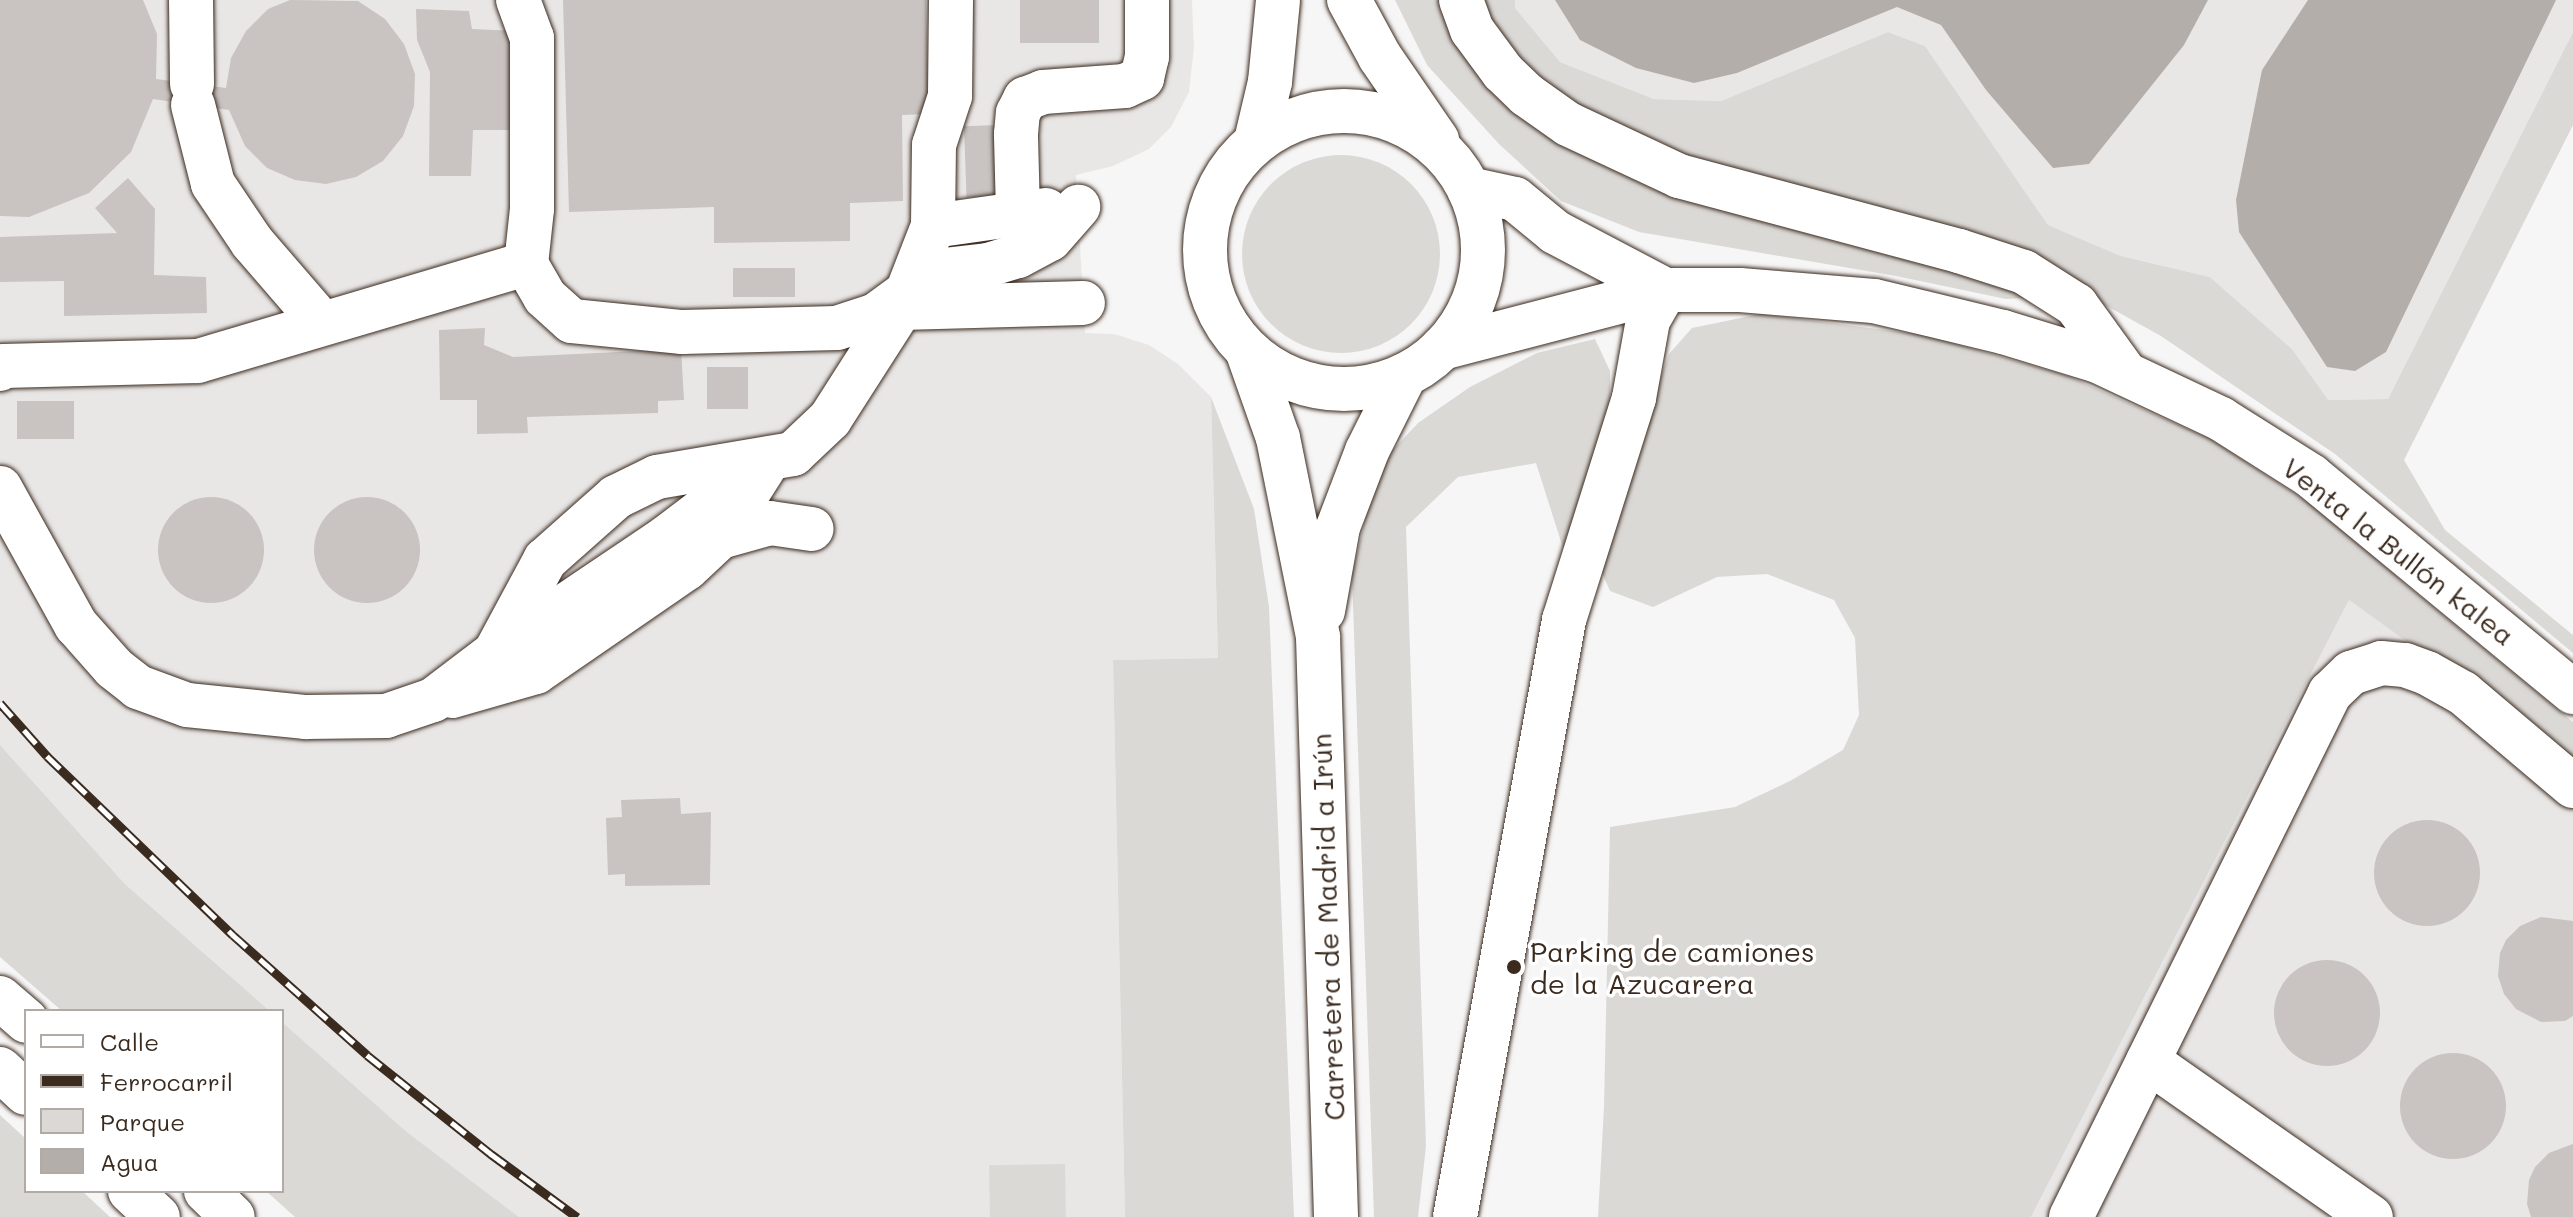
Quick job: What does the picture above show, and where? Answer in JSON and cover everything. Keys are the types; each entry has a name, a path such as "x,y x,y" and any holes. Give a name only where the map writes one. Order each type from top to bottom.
{"main road":[{"path":"191,0 192,94 213,184 252,242 322,323"},
{"path":"495,653 545,560 578,527 616,497 657,477 793,454 830,419 909,290 933,226 934,145 950,96 951,0"},
{"path":"1018,213 1016,134 1018,113 1025,99 1043,92 1125,86 1142,78 1147,57 1147,0"},
{"path":"1256,141 1270,82 1278,0"},
{"path":"1349,0 1380,57 1461,175 1479,216 1483,245 1481,273 1473,301 1442,348 1405,375 1379,385 1351,389 1322,387 1282,374 1247,350 1230,331 1217,308 1204,257 1212,205 1222,182 1256,141 1304,116 1331,111 1358,111 1410,127 1433,142 1461,175 1515,199 1555,232 1665,290"},
{"path":"1461,0 1472,30 1503,72 1527,95 1568,124 1679,176 1959,251 2024,272 2076,305 2126,374"},
{"path":"511,3 532,38 532,209 526,264 545,297 572,321 682,332 837,328 876,315 909,290 1018,256 1050,239 1078,207 933,226"},
{"path":"0,369 3,366 198,361 526,264"},
{"path":"909,290 1083,303"},
{"path":"1442,348 1665,290"},
{"path":"1455,1217 1564,620 1634,398 1648,320 1665,290"},
{"name":"Venta la Bullón kalea","path":"1665,290 1740,290 1874,301 2003,332 2098,361 2221,419 2311,476 2573,692"},
{"path":"1247,350 1278,438 1318,637"},
{"path":"1318,637 1338,527 1367,451 1405,375"},
{"path":"0,488 76,625 114,668 138,687 187,705 306,717 386,716 536,672 687,568 720,537 770,458"},
{"path":"433,700 495,653 667,537 770,458"},
{"path":"720,537 770,523 812,529"},
{"name":"Carretera de Madrid a Irún","path":"1318,637 1336,1217"},
{"path":"2071,1217 2330,693 2351,673 2381,663 2405,665 2427,673 2463,693 2573,786"},
{"path":"0,998 24,1019"},
{"path":"2148,1061 2371,1217"},
{"path":"0,1069 24,1091"},
{"path":"132,1193 158,1217"},
{"path":"208,1193 233,1217"}],"shaded area":[{"path":"0,0 1192,0 1194,47 1189,92 1171,127 1149,149 1113,166 1076,175 1085,333 1114,334 1149,345 1178,364 1211,397 1218,658 1113,660 1125,1217 519,1217 407,1132 284,1024 284,1009 268,1009 125,884 0,745"},
{"path":"1515,0 2573,0 2573,32 2388,399 2327,400 2292,349 2210,277 2121,256 2048,225 1925,46 1888,32 1721,101 1654,99 1560,62 1515,8"},
{"path":"2349,600 2573,762 2573,1217 2031,1217"}],"green space":[{"path":"1395,0 1443,0 1515,100 2045,297 2006,299 1896,276 1639,232 1561,201 1499,144 1427,65"},
{"path":"1472,0 1515,0 1515,8 1560,62 1654,99 1721,101 1888,32 1925,46 2048,225 2121,256 2210,277 2292,349 2328,400 2388,399 2573,32 2573,125 2404,460 2445,530 2573,635 2573,653 2335,454 2161,336 2024,260 1683,166 1527,84"},
{"path":"1341,155 1379,163 1411,184 1432,216 1440,254 1432,292 1411,324 1379,345 1341,353 1303,345 1271,324 1250,292 1242,254 1250,216 1271,184 1303,163"},
{"path":"1760,314 1924,335 2068,376 2212,440 2332,518 2404,583 2573,722 2573,762 2349,600 2031,1217 1598,1217 1604,1107 1610,827 1735,807 1790,781 1843,750 1859,715 1855,638 1834,600 1767,574 1717,577 1653,607 1610,591 1596,559 1669,354 1692,328"},
{"path":"1595,339 1610,371 1610,420 1587,505 1563,548 1536,463 1458,477 1406,527 1426,1146 1418,1217 1374,1217 1352,575 1371,496 1390,453 1418,423 1470,387 1537,353"},
{"path":"1211,397 1254,509 1269,607 1294,1217 1125,1217 1113,660 1218,658"},
{"path":"0,745 125,884 268,1009 60,1009 0,957"},
{"path":"284,1024 407,1132 519,1217 295,1217 268,1193 284,1193"},
{"path":"0,1115 24,1137 24,1193 84,1193 110,1217 0,1217"},
{"path":"1065,1164 1066,1217 990,1217 989,1165"}],"water":[{"path":"1555,0 2208,0 2184,45 2089,164 2053,168 1986,90 1941,25 1897,7 1737,73 1694,83 1636,68 1580,40"},
{"path":"2308,0 2556,0 2386,352 2355,371 2327,367 2239,232 2236,200 2262,70"}],"building":[{"path":"0,0 143,0 157,34 156,79 226,88 231,58 246,31 268,9 290,0 358,1 385,19 404,44 415,74 414,106 403,136 383,161 356,177 326,184 295,180 267,168 245,146 229,110 153,99 131,152 89,193 29,217 0,216"},
{"path":"563,0 926,0 929,114 902,115 903,201 850,203 850,241 714,243 714,207 569,212"},
{"path":"1020,0 1099,0 1099,43 1020,43"},
{"path":"416,9 469,11 472,29 513,31 516,130 473,130 471,176 429,176 430,72 417,40"},
{"path":"998,125 1000,196 966,197 964,126"},
{"path":"128,178 155,209 154,275 206,277 207,313 64,316 64,281 0,282 0,237 117,233 95,208"},
{"path":"733,268 795,268 795,297 733,297"},
{"path":"485,328 484,345 513,357 681,349 684,400 658,401 658,413 527,417 528,433 477,434 477,400 440,400 439,330"},
{"path":"707,367 748,367 748,409 707,409"},
{"path":"17,401 74,401 74,439 17,439"},
{"path":"211,497 231,501 248,513 260,530 264,550 260,570 248,587 231,599 211,603 191,599 174,587 162,570 158,550 162,530 174,513 191,501"},
{"path":"367,497 387,501 405,512 416,530 420,550 416,570 405,588 387,599 367,603 347,599 329,588 318,570 314,550 318,530 329,512 347,501"},
{"path":"680,798 681,814 711,812 710,885 625,886 625,874 608,875 606,818 622,817 621,800"},
{"path":"2427,820 2447,824 2464,836 2476,853 2480,873 2476,893 2464,910 2447,922 2427,926 2407,922 2390,910 2378,893 2374,873 2378,853 2390,836 2407,824"},
{"path":"2541,917 2573,921 2573,1016 2565,1021 2541,1022 2516,1009 2504,994 2498,976 2500,953 2506,940 2520,926"},
{"path":"2327,960 2347,964 2364,976 2376,993 2380,1013 2376,1033 2364,1050 2347,1062 2327,1066 2307,1062 2290,1050 2278,1033 2274,1013 2278,993 2290,976 2307,964"},
{"path":"2453,1053 2473,1057 2490,1069 2502,1086 2506,1106 2502,1126 2490,1143 2473,1155 2453,1159 2433,1155 2416,1143 2404,1126 2400,1106 2404,1086 2416,1069 2433,1057"},
{"path":"2573,1144 2573,1217 2531,1217 2527,1204 2529,1180 2535,1167 2549,1153"}],"railway":[{"path":"0,703 47,756 233,935 367,1055 491,1154 577,1217"}],"place":[{"name":"Parking de camiones de la Azucarera","path":"1514,967"}]}
